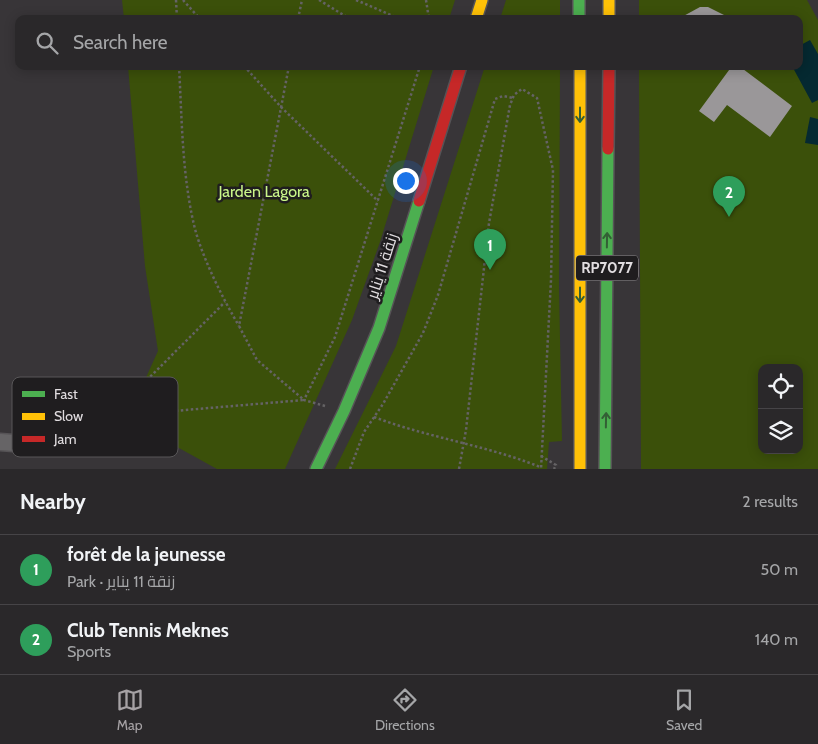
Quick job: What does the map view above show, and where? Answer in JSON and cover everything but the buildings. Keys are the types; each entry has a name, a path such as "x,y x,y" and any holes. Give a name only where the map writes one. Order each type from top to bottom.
{"main road":[{"path":"477,15 482,0"},
{"path":"579,0 579,15"},
{"path":"609,0 609,15"},
{"name":"زنقة 11 يناير","path":"316,469 344,411 379,328 460,70"},
{"name":"RP7077","path":"580,70 580,469"},
{"name":"RP7077","path":"605,469 609,70"}],"path":[{"path":"176,0 177,15"},
{"path":"182,0 196,15"},
{"path":"299,15 302,0"},
{"path":"319,0 343,15"},
{"path":"356,0 391,15"},
{"path":"426,0 428,15"},
{"path":"179,70 184,144 195,230 225,302 257,360 304,400"},
{"path":"248,70 281,107 378,200"},
{"path":"239,326 288,70"},
{"path":"304,400 335,337 419,70"},
{"path":"374,417 424,434 463,443 509,454 540,468 551,280 553,170 537,98 522,89 513,98 489,223 463,443 459,469"},
{"path":"350,469 364,432 423,332 438,295 494,99 502,96 513,98"},
{"path":"150,377 225,302"},
{"path":"178,410 304,400 344,411"},
{"path":"540,456 556,465 554,469"}],"green space":[{"path":"122,0 455,0 450,15 124,15"},
{"path":"506,0 560,0 560,15 501,15"},
{"path":"639,0 807,0 818,20 818,469 641,469 639,70 803,70 803,15 639,15"},
{"name":"Jarden Lagora","path":"128,70 433,70 380,242 352,320 285,469 217,469 178,448 178,377 146,377 158,351 145,266"},
{"path":"484,70 560,70 559,288 562,441 549,442 547,469 335,469 396,346"}],"water":[{"path":"810,40 818,54 818,100 812,103 794,70 803,70 803,44"},
{"path":"810,117 818,119 818,145 805,143"}],"traffic: fast":[{"path":"579,0 579,15"},
{"path":"605,469 608,149"},
{"path":"316,469 344,411 379,328 419,201"}],"traffic: slow":[{"path":"477,15 482,0"},
{"path":"609,0 609,15"},
{"path":"580,70 580,469"}],"traffic: jam":[{"path":"419,201 460,70"},
{"path":"608,149 609,70"}],"place":[{"name":"Club Tennis Meknes","path":"729,217"},
{"name":"forêt de la jeunesse","path":"490,270"}]}
